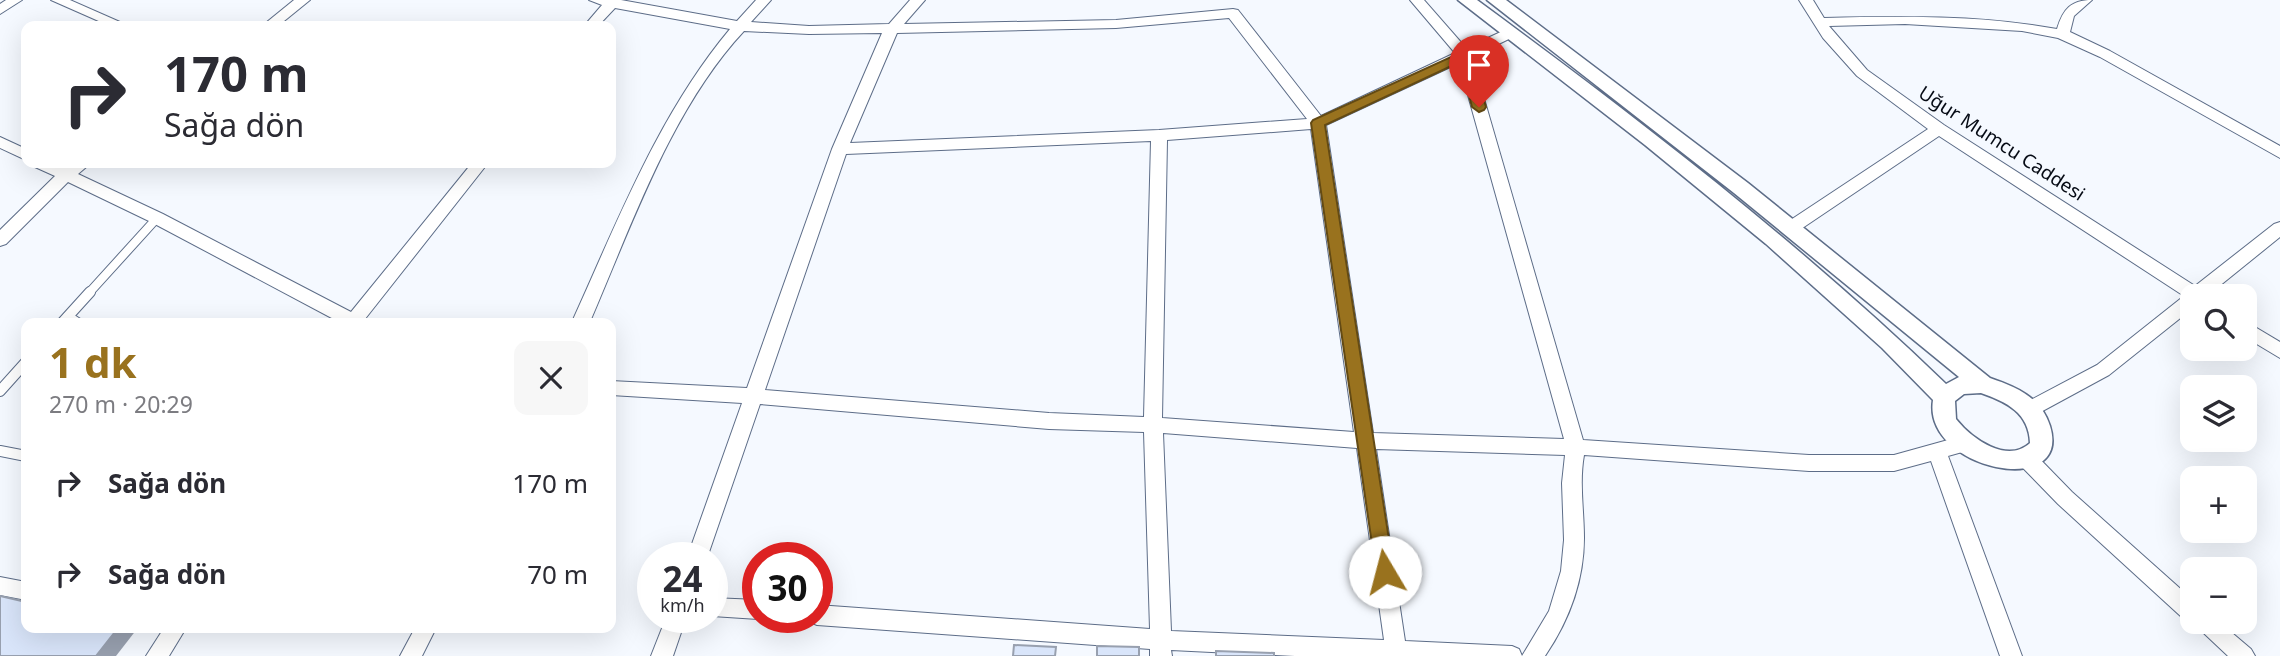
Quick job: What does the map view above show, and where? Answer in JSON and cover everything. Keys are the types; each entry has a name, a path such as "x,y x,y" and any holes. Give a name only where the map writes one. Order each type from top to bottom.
{"street":[{"path":"0,10 15,0"},
{"path":"58,0 110,21"},
{"path":"278,21 303,0"},
{"path":"583,318 664,142 696,84 740,26 764,0"},
{"path":"702,542 840,149 891,30 918,0"},
{"path":"1223,0 1318,123 1397,654"},
{"path":"1416,0 1464,55 1576,447 1569,473 1574,538 1570,577 1559,613 1533,656"},
{"path":"1466,0 1631,124 1770,237 1898,349 1945,397"},
{"path":"1495,0 1626,96 1792,227 1982,384 2008,393 2030,409 2042,429 2042,447 2027,459 2003,460 1977,451 1955,434 1943,414 1945,397 1959,386 1982,384"},
{"name":"Uğur Mumcu Caddesi","path":"1806,0 1819,22 1862,73 1939,129 2180,285"},
{"path":"2062,34 2068,14 2085,0"},
{"path":"594,21 606,1 740,26 799,30 1116,24 1233,13"},
{"path":"1819,22 1905,20 2022,27 2062,34 2105,54 2280,153"},
{"path":"840,149 1159,135 1318,123 1510,33"},
{"path":"1792,227 1939,129"},
{"path":"1159,135 1153,425 1161,648"},
{"path":"0,142 21,152"},
{"path":"51,168 157,218 347,318"},
{"path":"0,240 76,168"},
{"path":"360,318 476,168"},
{"path":"2210,284 2280,228"},
{"path":"2030,409 2103,370 2180,308"},
{"path":"2257,336 2280,351"},
{"path":"616,388 752,396 1049,421 1153,425 1367,441 1576,447 1809,463 1894,463 1966,443"},
{"path":"1937,451 2011,656"},
{"path":"2027,459 2065,498 2180,602"},
{"path":"0,586 21,591"},
{"path":"833,617 1161,648 1512,656"},
{"path":"157,656 173,633"},
{"path":"411,656 423,633"},
{"path":"662,656 670,633"},
{"path":"2218,634 2244,656"}],"lane":[{"path":"66,318 157,218"},
{"path":"0,391 21,368"},
{"path":"0,451 21,455"}],"building":[{"path":"0,596 21,601 21,633 114,633 96,656 0,656"},
{"path":"1014,645 1056,647 1055,656 1013,656"},
{"path":"1097,646 1139,647 1139,656 1097,656"},
{"path":"1216,651 1274,653 1274,656 1216,656"}],"route":[{"path":"1385,572 1318,123 1464,55 1479,107"}]}
